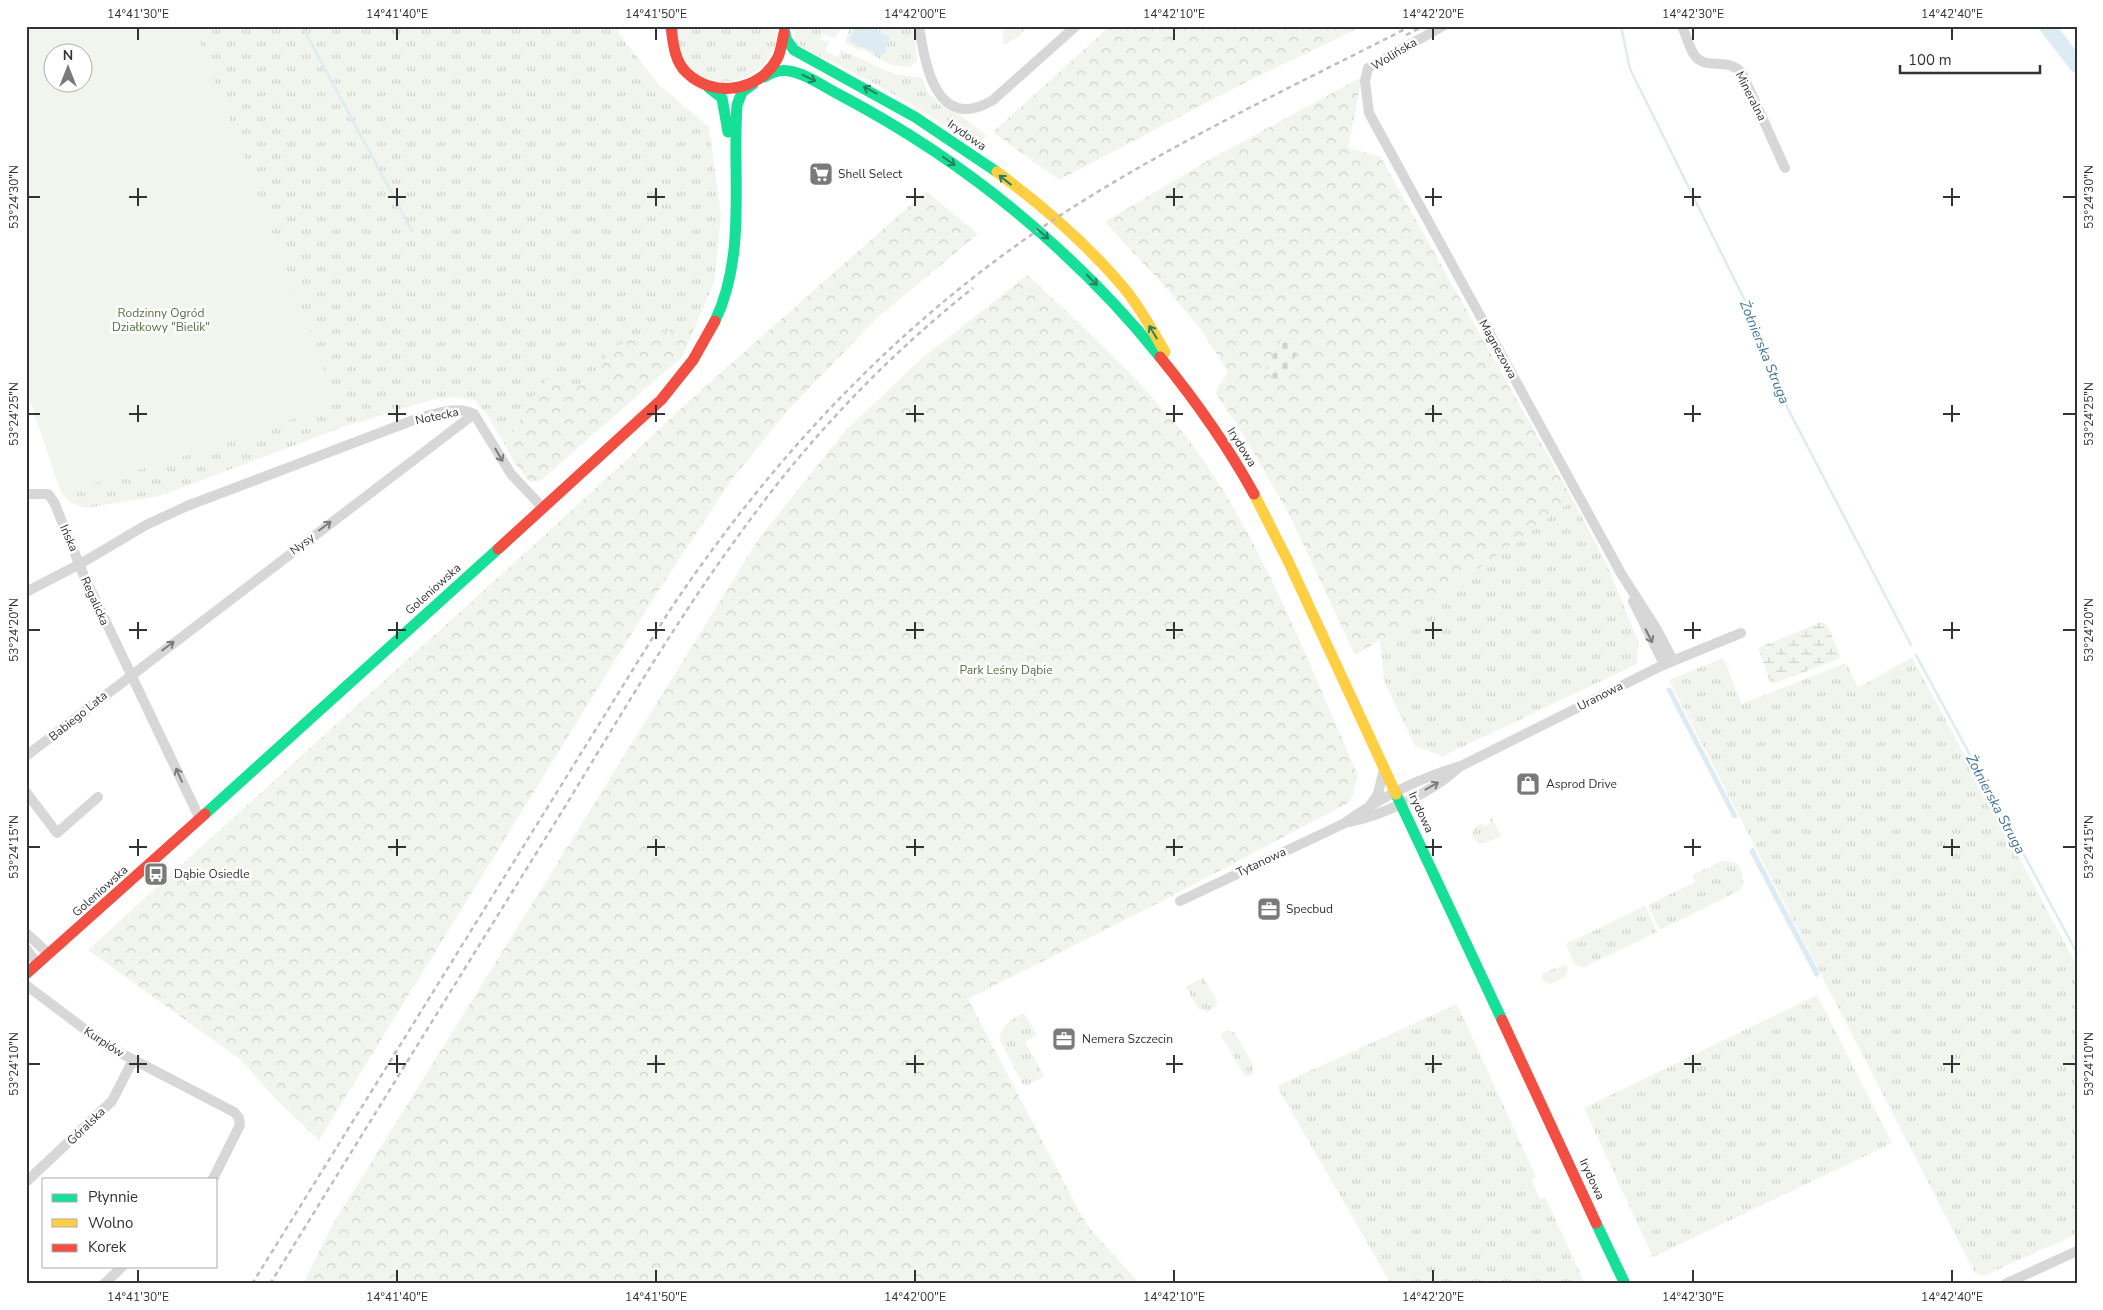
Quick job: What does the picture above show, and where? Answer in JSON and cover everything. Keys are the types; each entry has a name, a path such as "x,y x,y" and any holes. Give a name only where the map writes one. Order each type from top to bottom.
{"street":[{"path":"671,26 671,41 677,60 688,74 709,88 733,90 752,84 764,77 780,55 784,27"},
{"path":"919,26 929,75 935,90 954,105 969,108 985,105 997,98 1076,26"},
{"name":"Wolińska","path":"1373,124 1366,96 1365,75 1368,68 1444,26"},
{"name":"Mineralna","path":"1682,26 1694,56 1707,64 1729,64 1742,73 1786,168"},
{"name":"Irydowa","path":"784,27 786,39 794,50 925,123 977,159 1043,211 1072,236 1127,293 1150,326 1186,389 1228,450 1258,502 1384,765 1625,1284"},
{"name":"Irydowa","path":"764,77 780,69 793,71 857,103 946,158 1028,221 1057,246 1114,303 1186,389"},
{"name":"Goleniowska","path":"26,974 200,819 668,394 703,346 722,303 731,272 735,241 737,105 742,92 752,84"},
{"name":"Goleniowska","path":"709,88 718,94 724,105 735,186"},
{"name":"Magnezowa","path":"1373,124 1622,575 1647,633 1669,662"},
{"name":"Notecka","path":"263,479 419,418 464,410 474,414 511,474 543,508"},
{"name":"Nysy","path":"130,675 474,414"},
{"name":"Regalicka","path":"200,819 130,675 80,564 146,525 187,506 263,479"},
{"name":"Ińska","path":"26,494 48,494 80,564 26,592"},
{"name":"Uranowa","path":"1398,797 1450,776 1461,766 1669,662 1741,633"},
{"name":"Babiego Lata","path":"26,756 130,675"},
{"name":"Tytanowa","path":"1180,901 1343,824 1367,807 1378,794 1384,765"},
{"path":"26,792 56,833 98,798"},
{"name":"Tytanowa","path":"1367,807 1398,797"},
{"name":"Tytanowa","path":"1343,824 1366,818 1398,797"},
{"path":"26,933 49,954"},
{"path":"26,948 37,964"},
{"name":"Kurpiów","path":"26,985 96,1039 226,1107 239,1118 240,1125 214,1178"},
{"name":"Góralska","path":"26,1182 112,1101 133,1060"},
{"path":"2005,1284 2077,1251"},
{"path":"104,1284 121,1268"}],"green space":[{"name":"Rodzinny Ogród Działkowy \"Bielik\"","path":"26,26 194,26 337,403 217,446 61,493 26,389"},
{"path":"194,26 620,26 618,32 658,84 709,127 721,216 714,283 696,324 629,340 597,381 573,387 555,370 537,391 505,445 486,413 474,400 456,397 435,399 343,427 159,496 85,508 70,502 61,493 217,446 336,403"},
{"path":"677,26 777,26 775,46 766,62 753,74 737,80 720,82 703,77 690,66 680,49"},
{"path":"792,26 843,26 835,38 823,34 820,39 828,43 825,51 838,57 841,50 894,74 922,78 927,91 939,104 959,114 987,136 974,146 933,118 891,93 803,48 796,41"},
{"path":"853,26 913,26 917,60 910,67 891,65 862,49 861,51 845,43 849,30"},
{"path":"1003,26 1028,26 1018,37 1003,45"},
{"path":"1110,26 1363,26 1244,83 1059,180 993,132"},
{"path":"1362,77 1348,148 1380,156 1573,500 1380,640 1355,655 1289,514 1241,431 1215,392 1228,372 1202,331 1168,290 1105,222 1207,161"},
{"path":"926,191 978,234 879,316 787,411 730,482 653,599 319,1140 274,1097 241,1060 88,950 696,395"},
{"name":"Park Leśny Dąbie","path":"1027,275 1134,377 1191,443 1217,481 1241,520 1263,562 1303,647 1358,775 1350,802 1158,903 968,999 1086,1224 1140,1284 303,1284 333,1224 760,537 845,431 921,359"},
{"path":"696,324 683,356 540,481 530,482 514,462 505,445 537,391 555,369 573,387 597,381 608,350 629,340"},
{"path":"1284,334 1302,343 1282,382 1264,372"},
{"path":"1573,500 1606,563 1638,641 1637,664 1443,756 1415,746 1384,681 1380,640"},
{"path":"1821,622 1827,625 1840,655 1838,659 1773,684 1770,682 1758,648"},
{"path":"1912,657 2077,966 2077,1234 1983,1276 1975,1273 1669,680 1723,658 1742,704 1846,663 1858,688"},
{"path":"1492,818 1501,836 1479,844 1472,836 1474,828 1482,823 1484,827 1491,823 1490,819"},
{"path":"1724,860 1736,863 1740,870 1743,880 1740,890 1660,930 1648,905 1695,882 1693,875"},
{"path":"1645,906 1657,932 1584,967 1575,965 1566,944"},
{"path":"1567,964 1568,970 1565,977 1550,984 1542,980 1541,976 1544,973"},
{"path":"1203,977 1217,1001 1215,1007 1208,1012 1199,1009 1186,987"},
{"path":"1817,995 1892,1143 1653,1257 1584,1108"},
{"path":"1457,1004 1536,1177 1531,1179 1540,1199 1545,1197 1585,1284 1391,1284 1277,1086"},
{"path":"1024,1013 1037,1035 1025,1042 1044,1076 1026,1086 1022,1083 1000,1040 1005,1026 1011,1020"},
{"path":"1228,1030 1235,1033 1253,1064 1253,1075 1245,1076 1220,1034"}],"shaded area":[{"path":"856,26 865,26 890,37 884,54 879,55 851,42 850,38"},
{"path":"1667,688 1671,688 1737,818 1733,818"},
{"path":"1753,847 1820,974 1817,977 1749,851"}],"waterway":[{"path":"302,26 412,231"},
{"name":"Żołnierska Struga","path":"1621,26 1630,69 1759,329 1787,407 1911,645"},
{"path":"2047,26 2077,65"},
{"name":"Żołnierska Struga","path":"1916,655 2077,953"}],"railway":[{"path":"252,1284 668,613 709,554 798,443 846,391 951,295 1067,211 1108,185 1193,137 1411,26"},
{"path":"1406,35 1424,26"},
{"path":"270,1284 648,671 719,563 795,462 850,400 910,342 973,288"}],"traffic: fast":[{"path":"784,27 786,39 794,50 915,117 997,172"},
{"path":"764,77 782,70 809,78 893,125 945,158 1019,214 1058,248 1119,309 1160,357"},
{"path":"715,321 725,295 735,242 737,105 742,92 753,84"},
{"path":"709,88 722,98 728,132"},
{"path":"205,814 498,549"},
{"path":"1396,794 1502,1020"},
{"path":"1596,1223 1625,1284"}],"traffic: slow":[{"path":"997,172 1064,226 1110,272 1135,303 1165,352"},
{"path":"1254,494 1289,563 1396,794"}],"traffic: jam":[{"path":"671,26 679,63 687,73 698,81 722,88 735,88 759,79 777,59 784,33"},
{"path":"498,549 661,400 693,360 715,321"},
{"path":"1160,357 1210,423 1254,494"},
{"path":"26,974 205,814"},
{"path":"1502,1020 1596,1223"}],"place":[{"name":"Shell Select","path":"821,174"},
{"name":"Asprod Drive","path":"1528,784"},
{"name":"Dąbie Osiedle","path":"156,874"},
{"name":"Specbud","path":"1269,909"},
{"name":"Nemera Szczecin","path":"1064,1039"}]}
